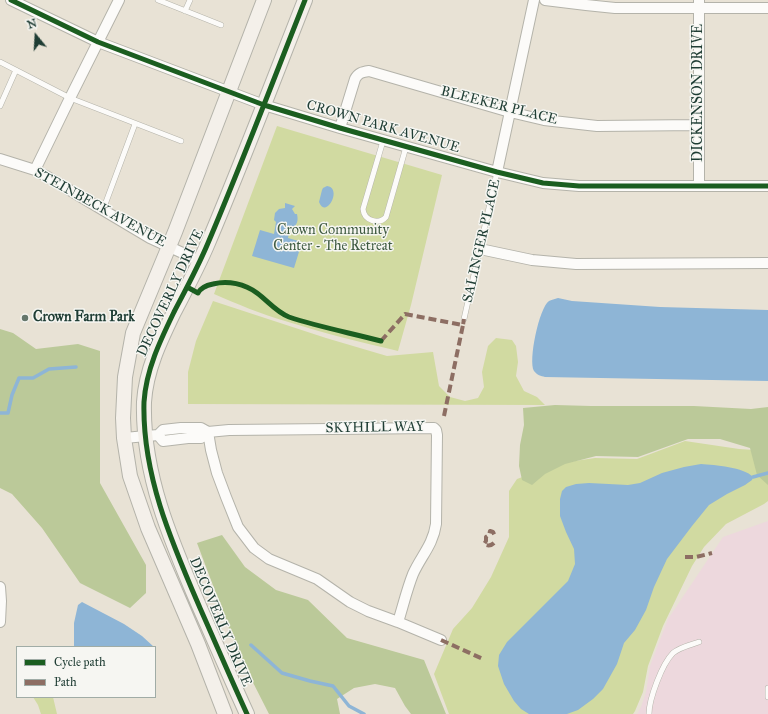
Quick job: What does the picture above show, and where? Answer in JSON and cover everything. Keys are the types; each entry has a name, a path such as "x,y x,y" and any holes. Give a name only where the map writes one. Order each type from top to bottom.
{"street":[{"name":"CROWN PARK AVENUE","path":"11,0 98,42 229,92 383,141 497,172 543,183 579,186 768,186"},
{"path":"35,170 119,0"},
{"name":"DECOVERLY DRIVE","path":"225,714 173,584 148,528 130,476 124,438 124,377 133,333 169,247 264,0"},
{"name":"DECOVERLY DRIVE","path":"247,714 187,578 166,524 154,485 148,455 152,436 144,402 148,372 159,342 207,245 305,0"},
{"name":"SALINGER PLACE","path":"497,172 534,0"},
{"path":"545,0 614,8 699,4 768,8"},
{"name":"DICKENSON DRIVE","path":"699,4 699,185"},
{"name":"BLEEKER PLACE","path":"340,128 357,75 369,71 510,112 544,120 597,126 699,125"},
{"name":"STEINBECK AVENUE","path":"0,159 35,170 150,238 200,261"},
{"path":"480,249 532,260 576,264 768,263"},
{"name":"SKYHILL WAY","path":"124,438 152,436 162,430 181,428 201,428 208,432 229,430 424,428 432,428 436,430 435,531 429,548 414,574 398,622"},
{"path":"208,432 217,473 226,497 238,527 254,548 269,559 317,579 350,602 368,611 441,640"},
{"path":"0,587 0,622"},
{"path":"215,686 231,678"}],"lane":[{"path":"158,0 221,25"},
{"path":"185,11 190,0"},
{"path":"0,62 70,98 181,141"},
{"path":"0,106 16,70"},
{"path":"103,210 135,124"},
{"path":"383,141 363,209 364,214 368,219 377,221 383,220 386,217 406,147"},
{"name":"SALINGER PLACE","path":"464,319 497,172"},
{"path":"649,714 652,696 667,660 680,648 699,642"},
{"path":"768,688 768,697"}],"shaded area":[{"path":"768,521 768,714 637,714 646,692 650,666 668,619 723,537"}],"green space":[{"name":"Crown Community Center - The Retreat","path":"277,126 442,175 411,305 398,351 276,318 249,309 214,294"},
{"path":"213,301 326,338 387,356 433,352 439,386 450,397 465,401 478,398 484,387 482,372 488,346 496,338 512,340 516,346 518,362 516,376 524,391 537,397 545,405 188,404 188,372 196,341"},
{"path":"0,329 13,333 36,349 78,344 100,351 100,483 146,565 146,593 130,608 80,583 42,528 12,494 0,488"},
{"path":"555,405 694,406 751,409 768,407 768,485 757,475 750,448 720,439 688,439 638,457 596,456 565,464 545,474 532,485 522,480 519,466 520,445 524,425 523,408"},
{"path":"685,441 739,449 768,451 768,501 726,524 704,547 692,566 663,626 648,666 643,692 633,714 449,714 434,674 453,629 472,608 491,577 509,537 509,491 517,479 561,463 595,458 637,459"},
{"path":"222,535 245,567 276,590 308,600 347,638 424,660 446,714 411,714 395,688 375,684 354,688 337,699 340,714 269,714 240,657 197,543"},
{"path":"34,698 53,698 57,714 41,714"}],"water":[{"path":"327,186 332,188 332,202 325,207 322,207 319,202 323,188"},
{"path":"285,203 295,206 292,209 298,217 297,223 293,226 288,238 302,242 294,268 252,256 260,230 274,234 276,222 274,220 275,213 279,209 285,208"},
{"path":"558,298 572,301 660,307 768,310 768,381 541,376 534,371 532,357 533,346 538,324 545,306 549,301"},
{"path":"701,464 736,469 753,477 752,480 745,485 709,505 667,559 654,587 646,610 635,630 624,643 617,664 603,689 593,699 578,710 567,714 529,714 521,709 514,701 504,684 498,666 499,655 507,642 568,581 575,564 574,549 560,516 560,499 562,491 566,487 576,484 589,483 628,485 640,483 662,473"},
{"path":"82,602 124,624 142,636 153,646 74,646 74,623 78,605"}],"waterway":[{"path":"0,413 8,413 12,395 19,378 33,378 49,369 76,367"},
{"path":"753,477 768,473"},
{"path":"251,645 282,673 333,686 349,706 364,714"}],"marked path":[{"path":"381,341 405,314 463,325 464,319"},
{"path":"444,416 463,325"},
{"path":"494,543 492,545 484,544 490,531 493,532 495,536"},
{"path":"685,557 696,557 712,553"},
{"path":"441,640 483,659"}],"cycle path":[{"path":"11,0 98,42 264,105 497,172 543,183 579,186 768,186"},
{"path":"247,714 169,534 153,482 148,456 144,402 145,390 151,367 159,345 208,243 305,0"},
{"path":"187,287 198,293 201,289 209,285 219,283 225,282 242,285 257,293 284,315 300,321 381,341"}],"place":[{"name":"Crown Farm Park","path":"25,318"}]}
